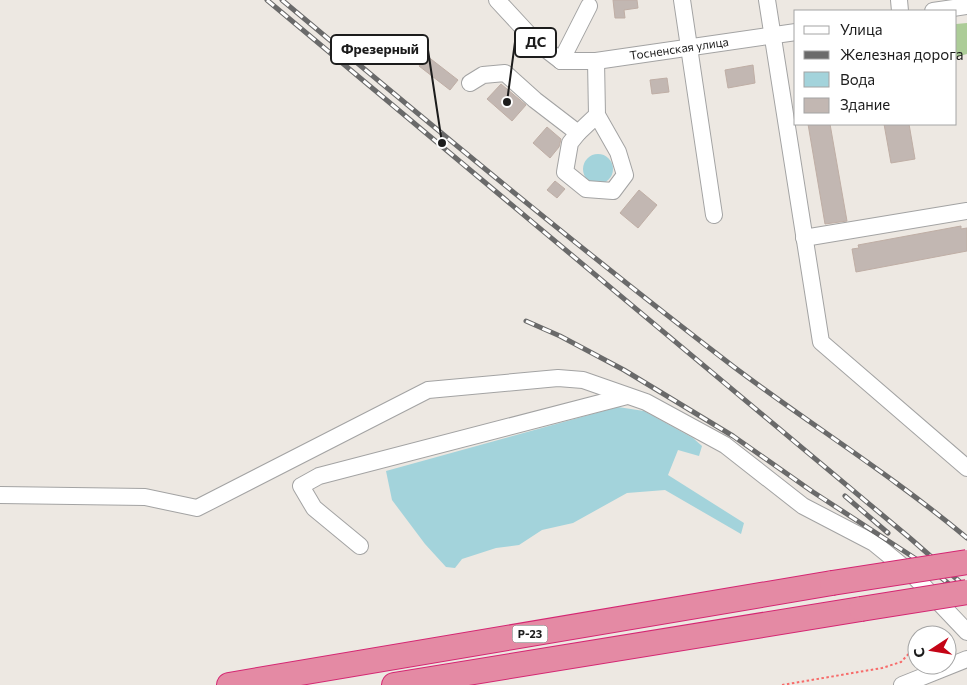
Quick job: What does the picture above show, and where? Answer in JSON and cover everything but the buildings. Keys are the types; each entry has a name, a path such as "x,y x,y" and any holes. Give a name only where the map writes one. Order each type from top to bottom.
{"highway":[{"name":"Р-23","path":"229,685 967,562"},
{"name":"Р-23","path":"394,685 967,592"}],"street":[{"path":"497,0 535,42 561,61 589,6"},
{"path":"682,0 714,215"},
{"path":"767,0 821,342 967,468"},
{"path":"940,10 967,6"},
{"name":"Тосненская улица","path":"561,61 596,61 794,32"},
{"path":"596,61 597,115 618,152 625,175 613,191 586,189 565,172 570,143 597,115"},
{"path":"470,83 483,75 505,73 578,133"},
{"path":"804,238 967,211"},
{"path":"0,495 145,497 197,508 428,390 558,378 583,380 646,402 725,445 804,506 874,543 912,574 967,632"},
{"path":"301,486 319,476 628,396"},
{"path":"286,462 314,508 360,546"},
{"path":"902,685 967,659"}],"path":[{"path":"782,685 892,665 901,662 907,656"}],"green space":[{"path":"967,23 967,54 957,57 957,24"}],"water":[{"path":"598,154 604,155 612,163 612,175 604,183 598,184 592,183 584,175 583,169 584,163 592,155"},
{"path":"618,407 644,411 693,438 702,446 699,456 678,450 668,475 744,523 741,534 665,490 627,493 573,523 542,530 519,545 496,548 462,559 455,568 446,567 425,544 392,500 386,471"}],"railway":[{"path":"267,0 911,539 967,588"},
{"path":"282,0 506,186 676,322 734,367 910,493 967,538"},
{"path":"526,321 560,336 624,370 733,436 813,492 930,568"},
{"path":"845,496 888,533"},
{"path":"925,564 967,599"}],"place":[{"name":"ДС","path":"507,102"},
{"name":"Фрезерный","path":"442,143"}]}
